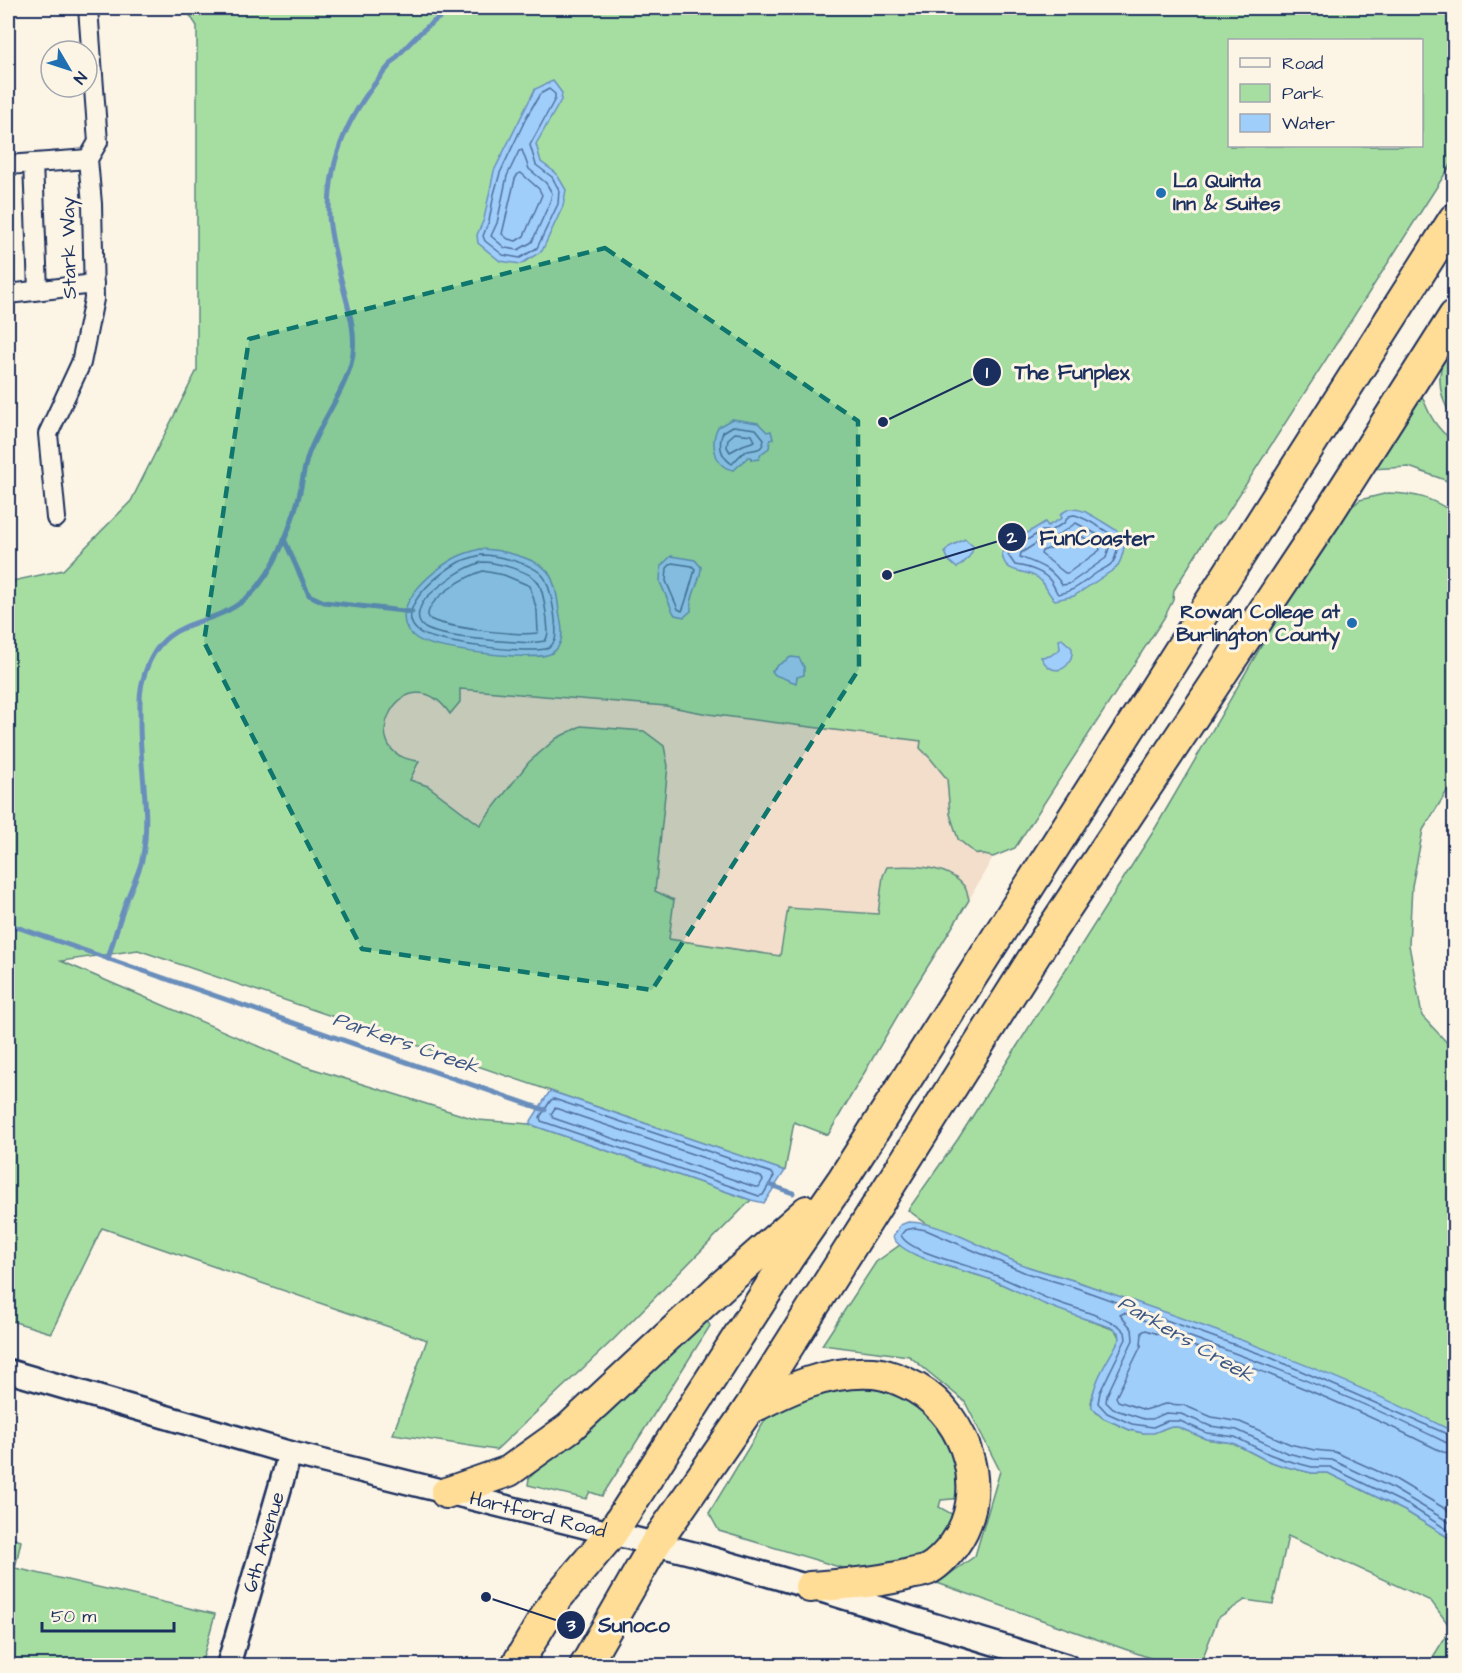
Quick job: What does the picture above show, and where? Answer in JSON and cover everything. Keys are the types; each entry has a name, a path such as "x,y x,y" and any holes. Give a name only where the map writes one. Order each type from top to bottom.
{"highway":[{"path":"516,1665 556,1599 612,1533 789,1257 843,1179 1455,219"},
{"path":"585,1665 655,1544 748,1410 1044,941 1328,514 1455,316"},
{"path":"446,1493 509,1471 569,1428 724,1284 843,1179"},
{"path":"748,1410 790,1388 819,1378 847,1373 876,1373 904,1381 929,1396 950,1417 964,1443 972,1473 972,1504 963,1532 947,1555 928,1570 883,1581 810,1587"}],"street":[{"name":"Stark Way","path":"56,518 48,434 81,363 94,299 92,204 88,159 98,142 88,8"},
{"path":"8,165 88,159"},
{"path":"33,163 38,290"},
{"path":"8,294 94,284"},
{"name":"Hartford Road","path":"8,1371 290,1453 655,1544 810,1587 1067,1665"},
{"name":"6th Avenue","path":"228,1665 290,1453"}],"highlighted area":[{"path":"605,248 858,421 859,669 652,990 362,949 204,642 249,339"}],"shaded area":[{"path":"460,689 666,706 708,714 922,741 920,748 947,779 950,814 975,853 993,857 969,900 965,887 883,876 879,914 788,908 780,956 669,940 654,891 668,766 664,746 644,731 581,726 529,762 480,825 428,786 410,780 412,761 397,754 389,745 386,737 387,716 396,702 408,695 430,695 443,704 449,713"}],"green space":[{"path":"185,8 1454,8 1454,135 1451,140 1454,141 1454,160 1223,520 1213,527 1174,590 1173,600 1164,618 1015,848 993,857 975,853 958,839 950,814 947,779 920,748 921,741 708,714 666,706 460,689 460,702 450,714 433,697 416,693 402,699 391,711 386,726 387,742 398,754 419,761 410,780 428,786 480,825 529,762 557,738 581,726 644,731 664,746 668,766 655,891 674,900 669,939 780,956 788,908 878,914 883,876 887,867 907,866 939,870 957,879 964,886 969,900 905,1003 828,1135 794,1122 785,1171 138,950 61,961 304,1066 478,1120 529,1124 751,1200 614,1339 496,1450 393,1434 427,1340 102,1228 51,1333 8,1320 8,582 63,570 131,501 197,370 197,26"},
{"path":"1454,335 1454,420 1443,399 1440,378 1444,357"},
{"path":"1420,391 1433,419 1454,441 1454,485 1409,467 1370,469"},
{"name":"Rowan College at Burlington County","path":"1388,493 1423,497 1454,513 1454,780 1423,830 1412,886 1409,945 1422,1016 1454,1050 1454,1432 1361,1389 1271,1352 995,1254 927,1224 908,1210 958,1139 1153,832 1334,521 1360,500"},
{"path":"900,1245 916,1255 990,1279 1046,1304 1115,1330 1120,1338 1094,1390 1091,1403 1103,1418 1143,1433 1178,1427 1206,1439 1233,1443 1283,1466 1312,1473 1328,1473 1407,1512 1454,1541 1454,1665 1428,1665 1451,1628 1431,1601 1288,1536 1273,1604 1245,1600 1218,1618 1200,1665 1170,1665 937,1583 975,1556 1000,1471 965,1402 909,1356 822,1345 876,1262"},
{"path":"705,1316 710,1326 602,1496 590,1492 586,1499 528,1485 529,1478"},
{"path":"852,1385 890,1388 938,1419 957,1460 963,1498 941,1500 939,1507 957,1517 939,1548 917,1562 859,1573 719,1531 709,1513 767,1417 796,1397"},
{"path":"8,1537 21,1541 15,1568 215,1614 201,1665 8,1665"}],"water":[{"path":"553,81 562,93 561,100 536,144 541,162 556,173 566,190 563,206 542,251 521,264 500,261 478,243 477,235 484,219 494,171 535,89"},
{"path":"732,419 758,423 767,432 771,431 773,439 770,440 769,448 761,454 759,459 752,460 748,457 734,470 722,465 714,447 718,427"},
{"path":"1069,509 1086,512 1117,531 1123,536 1124,548 1116,568 1074,596 1055,600 1038,578 1006,565 1002,553 1008,545 1045,522 1048,526 1062,518 1060,514"},
{"path":"965,539 973,546 973,549 968,558 957,568 949,561 945,552 949,547"},
{"path":"480,549 517,555 535,562 548,572 556,591 562,628 560,643 553,652 547,655 520,656 459,650 416,638 407,627 404,616 407,604 425,580 461,555"},
{"path":"671,556 695,560 701,567 691,611 684,617 675,615 660,582 661,566"},
{"path":"1062,639 1072,648 1072,655 1066,666 1056,670 1046,664 1041,657 1050,656 1060,649 1059,640"},
{"path":"791,657 799,658 804,667 804,675 797,677 796,683 775,675 772,671"},
{"path":"550,1091 785,1171 764,1203 529,1124"},
{"path":"908,1222 922,1223 952,1232 1026,1266 1222,1333 1316,1369 1454,1432 1454,1541 1407,1512 1328,1473 1312,1473 1283,1466 1233,1443 1206,1439 1178,1427 1168,1427 1154,1433 1143,1433 1103,1418 1092,1408 1092,1399 1097,1381 1120,1338 1119,1333 1110,1327 1044,1304 989,1279 909,1252 893,1237 900,1225"}],"waterway":[{"path":"108,959 143,855 146,822 140,708 144,676 153,655 164,641 176,631 221,614 237,605 252,593 275,560 296,508 309,454 343,386 351,364 352,326 329,219 330,191 338,152 354,116 376,82 420,34 455,8"},
{"path":"284,539 309,595 324,602 412,612"},
{"name":"Parkers Creek","path":"8,924 545,1110"},
{"name":"Parkers Creek","path":"770,1185 793,1193"}],"place":[{"name":"La Quinta Inn & Suites","path":"1161,193"},
{"name":"The Funplex","path":"883,422"},
{"name":"FunCoaster","path":"887,575"},
{"name":"Rowan College at Burlington County","path":"1352,623"},
{"name":"Sunoco","path":"486,1597"}]}
